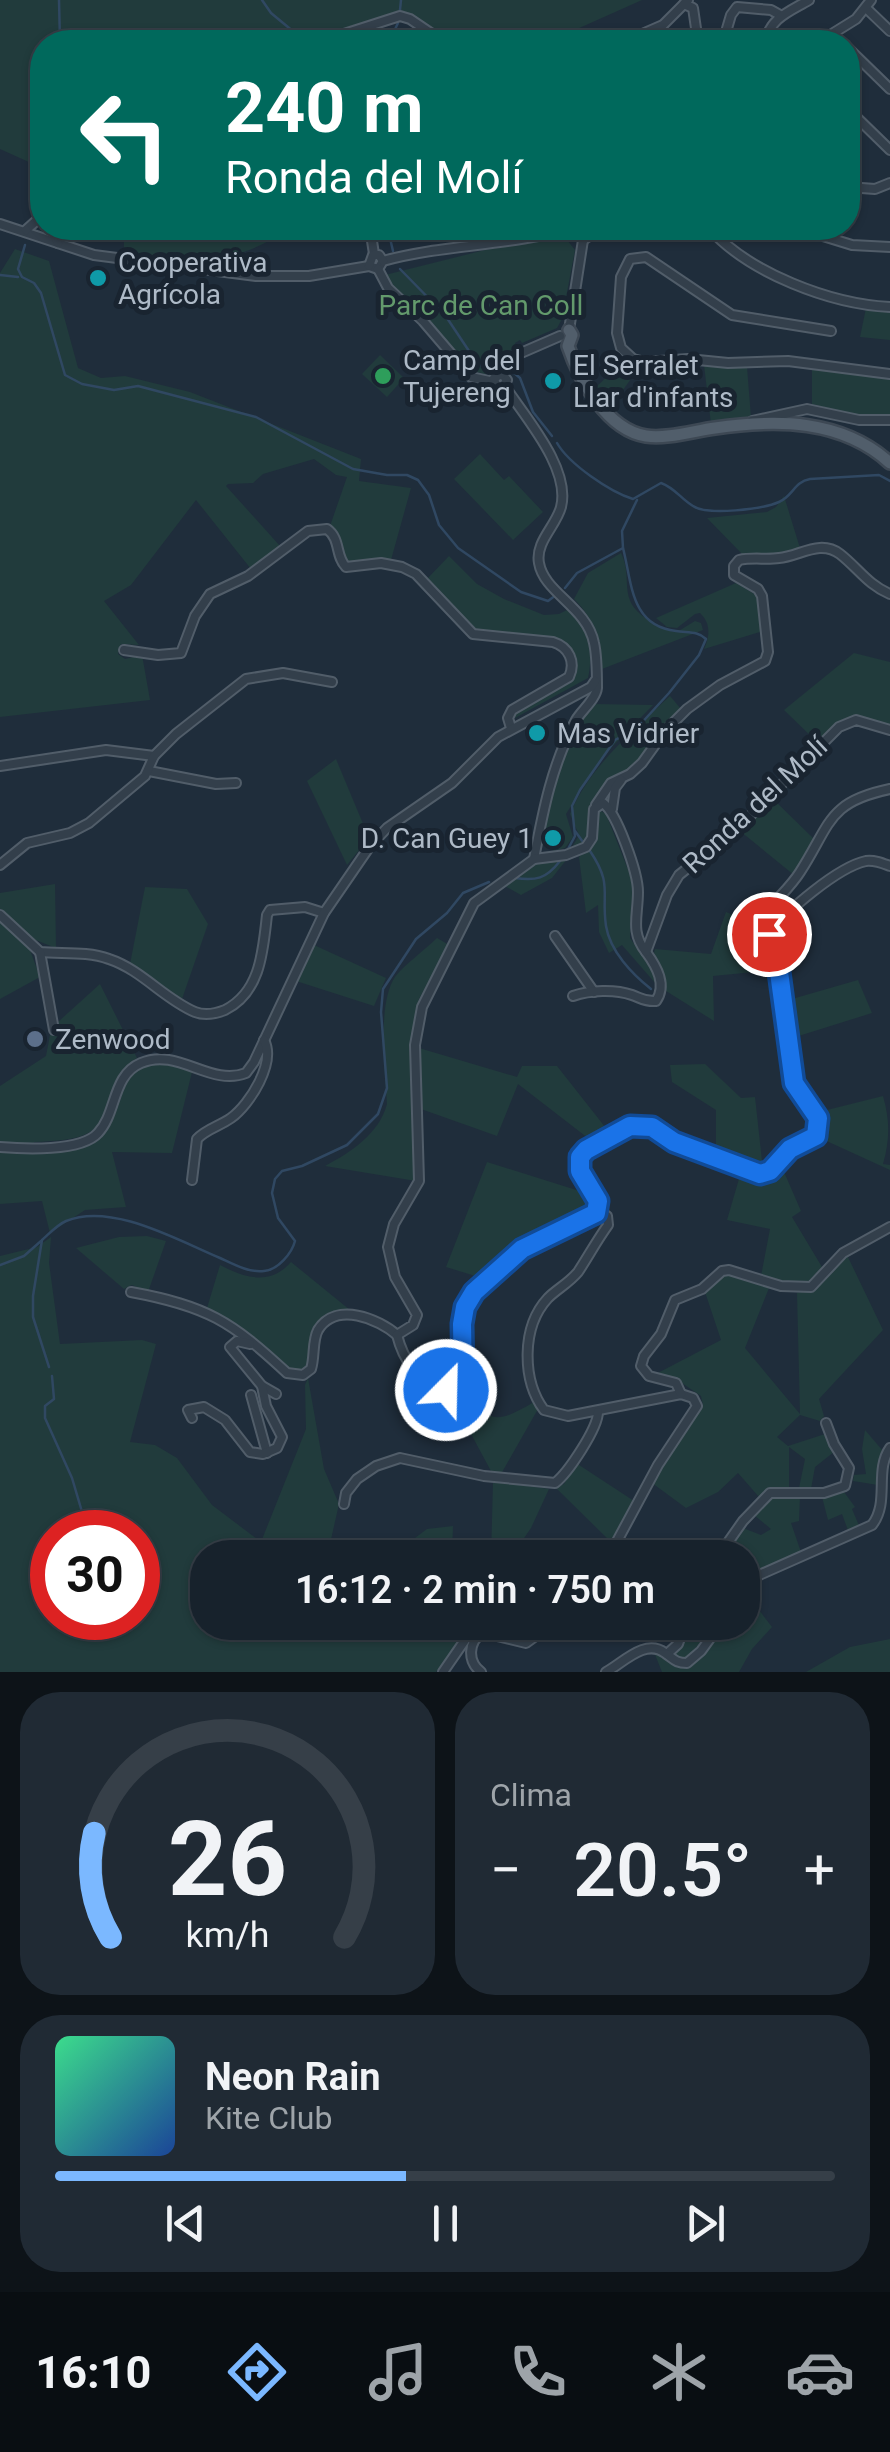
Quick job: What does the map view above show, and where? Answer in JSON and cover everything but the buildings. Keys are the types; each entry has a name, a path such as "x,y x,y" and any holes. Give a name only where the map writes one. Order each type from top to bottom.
{"main road":[{"path":"566,336 579,375 589,391 632,431 656,436 740,426 821,427 860,441 890,464"}],"street":[{"path":"770,30 780,16 810,0"},
{"path":"654,30 686,2 693,8 696,30"},
{"path":"848,30 869,4 890,31"},
{"path":"727,30 738,7 771,10 780,16"},
{"path":"356,30 400,16 426,30"},
{"path":"860,59 890,89"},
{"path":"860,121 890,150"},
{"path":"860,187 875,189 890,184"},
{"path":"0,224 30,232"},
{"path":"26,230 30,226"},
{"path":"51,240 104,256 271,277 324,274 376,265 410,254 507,240"},
{"path":"372,240 376,265 388,288 423,321 466,372 476,380 504,385"},
{"path":"494,382 514,356 566,336 582,240"},
{"path":"723,240 782,280 866,304 890,306"},
{"path":"836,240 890,247"},
{"path":"831,331 732,315 651,259 638,257 625,264 617,333 621,348 633,359 788,361 890,374"},
{"path":"502,374 506,378 504,385 557,466 562,506 539,549 538,562 544,576 580,613 591,631 595,648 596,693 575,723 546,794 534,859"},
{"path":"740,426 758,418 807,409 860,420 890,420"},
{"path":"124,650 158,655 181,653 195,616 210,594 248,576 302,534 323,528 334,535 340,561 346,567 386,563 412,571 473,634 553,642 564,648 572,662 569,677 512,710 508,718 511,728"},
{"path":"398,1335 413,1325 417,1315 395,1277 388,1247 394,1224 419,1181 415,1044 422,1007 474,903 534,859 566,855 586,847 592,838 596,805 611,784 642,763 687,709 767,658 762,596 758,589 734,575 734,566 740,560 784,558 812,548 826,548 841,554 869,582 890,594"},
{"path":"0,865 27,843 83,827 149,771 154,756 176,734 254,675 287,673 332,682"},
{"path":"0,1147 42,1148 87,1140 99,1132 126,1073 144,1061 170,1059 220,1075 238,1076 249,1070 324,913 352,869 382,833 452,783 490,743 511,728 594,682"},
{"name":"Ronda del Molí","path":"646,952 652,946 662,905 679,875 741,825 839,727 856,720 890,730"},
{"path":"0,766 106,750 154,756"},
{"path":"149,771 216,784 236,783"},
{"path":"612,812 615,788 624,777"},
{"path":"598,1210 598,1201 580,1171 580,1157 630,1126 652,1127 674,1142 760,1174 770,1171 790,1149 816,1136 818,1118 794,1083 779,972 764,922 766,912 792,884 831,819 850,800 890,790"},
{"path":"573,996 624,993 650,1002 658,1000 660,979 635,934 636,879 612,812 606,804 596,805"},
{"path":"769,934 796,907 856,866 873,861 890,866"},
{"path":"40,952 88,954 111,960 143,976 191,1010 210,1014 230,1007 251,986 270,910 305,907 324,913"},
{"path":"0,915 40,952 54,1030"},
{"path":"555,936 594,992"},
{"path":"192,1180 197,1139 232,1117 255,1088 268,1049 264,1040"},
{"path":"131,1292 211,1314 232,1325 287,1373 299,1376 311,1369 317,1333 330,1320 366,1316 398,1335 404,1356 419,1376 439,1389 456,1386 464,1371 462,1324 465,1307 474,1292 522,1249 582,1222 598,1210"},
{"path":"598,1210 607,1216 608,1224 580,1270 542,1307 529,1338 526,1352 535,1394 544,1410 568,1416 682,1394 693,1398 696,1410 658,1465 618,1540"},
{"path":"682,1394 676,1383 650,1376 642,1366 675,1300 702,1290 729,1270 781,1286 811,1287 842,1253 890,1227"},
{"path":"259,1347 237,1340 230,1346 262,1386 276,1394"},
{"path":"192,1418 188,1412 191,1408 205,1404 234,1430 250,1452 259,1455 277,1448 282,1438 266,1406 262,1386"},
{"path":"251,1395 266,1453"},
{"path":"344,1504 348,1488 357,1479 376,1466 400,1458 490,1477 555,1483 587,1439 598,1420 598,1412"},
{"path":"731,1540 770,1494 824,1493 845,1486 849,1468 826,1423"},
{"path":"760,1575 872,1525 881,1511 882,1462 890,1448"},
{"path":"443,1672 464,1640"},
{"path":"475,1640 471,1652 474,1665 481,1672"},
{"path":"667,1654 679,1640"},
{"path":"606,1672 644,1649 653,1648 678,1663 691,1661 708,1640"}],"green space":[{"path":"0,0 642,0 575,30 417,30 404,22 338,30 30,30 30,163 0,149"},
{"path":"124,240 271,240 230,256 210,259 170,260 124,254"},
{"name":"Parc de Can Coll","path":"567,240 575,250 557,328 515,343 498,365 485,374 469,370 431,323 395,291 385,275 485,250"},
{"path":"15,249 49,261 78,368 101,378 125,376 190,392 361,459 359,481 411,488 391,560 346,562 339,536 330,526 347,477 336,475 314,459 263,474 253,483 228,484 280,546 251,569 196,500 131,585 104,601 139,645 121,644 118,654 125,659 142,655 150,700 0,717 0,273"},
{"path":"866,308 890,310 890,340 860,337"},
{"name":"Camp del Tujereng","path":"380,355 404,378 387,397 362,374"},
{"path":"625,360 640,366 611,407 595,388"},
{"path":"704,365 747,367 751,417 711,424"},
{"path":"812,369 890,378 890,415 868,418 812,404"},
{"path":"480,454 504,480 509,476 543,512 513,540 454,479"},
{"path":"784,496 800,548 777,555 744,556 707,518 767,512"},
{"path":"621,553 629,596 638,611 669,631 677,632 695,621 701,623 703,630 602,669 596,631 574,599 588,573"},
{"path":"449,556 477,584 504,599 544,615 569,609 588,641 588,678 515,718 515,712 572,679 576,662 572,650 544,638 477,631 463,622 426,580"},
{"path":"736,583 756,595 763,631 704,649 708,630 700,613 677,628 667,627 656,618"},
{"path":"854,653 890,662 890,726 851,720 818,743 784,710"},
{"path":"670,696 681,709 642,759 597,794 588,838 570,851 579,835 570,814 589,780"},
{"path":"594,704 653,705 601,758 566,814 573,837 565,848 553,851 562,834 545,828 549,796 567,747"},
{"path":"336,759 369,838 347,865 307,781"},
{"path":"771,797 814,839 794,875 740,831"},
{"path":"599,810 606,814 633,882 630,938 653,972 656,984 622,945 609,953 599,932 598,905 586,913 579,857 595,842"},
{"path":"567,859 552,878 521,895 501,884 537,864"},
{"path":"55,884 56,948 33,939 0,909 0,893"},
{"path":"145,887 187,889 208,924 182,999 130,964"},
{"path":"726,912 760,926 775,970 713,976 714,1021 666,991 665,976 654,953 655,949 711,954"},
{"path":"0,922 30,950 40,977 0,999"},
{"path":"437,938 449,945 419,999 412,1036 416,1181 325,1166 363,1141 383,1115 387,1104 384,1020 389,989 399,972"},
{"path":"314,945 386,978 374,1006 296,981"},
{"path":"858,980 872,1013 789,1039 785,1001"},
{"path":"100,984 137,1058 120,1075 98,1125 77,1137 34,1142 31,1152 71,1149 94,1142 107,1130 134,1071 146,1064 165,1064 192,1072 172,1153 112,1152 126,1207 85,1210 50,1233 42,1201 0,1204 0,1086 46,1056 50,1035 59,1033 58,1022"},
{"path":"419,1048 517,1077 522,1066 557,1066 609,1132 593,1142 518,1084 497,1136 421,1109"},
{"path":"705,1064 741,1098 755,1097 763,1170 716,1152 716,1110 672,1082 670,1065"},
{"path":"883,1096 888,1130 883,1164 890,1165 890,1170 820,1138 823,1126 819,1112"},
{"path":"487,1162 589,1194 593,1203 574,1223 520,1246 485,1279 446,1267"},
{"path":"781,1165 801,1211 792,1217 822,1267 806,1284 777,1282 761,1276 770,1229 727,1220 741,1172 766,1178"},
{"path":"147,1236 166,1241 148,1292 132,1285 124,1289 76,1248 119,1237"},
{"path":"51,1237 49,1263 60,1344 142,1340 156,1344 130,1442 155,1445 177,1458 212,1505 258,1540 190,1540 190,1640 462,1640 436,1672 0,1672 0,1256 37,1247"},
{"path":"847,1255 883,1330 819,1399 824,1416 820,1421 800,1415 777,1437 788,1446 825,1434 834,1452 815,1467 811,1489 799,1488 805,1459 789,1447 789,1488 773,1489 759,1497 738,1473 718,1492 686,1508 652,1483 703,1405 701,1396 676,1379 654,1375 721,1340 705,1292 727,1274 769,1288 745,1348 800,1414 797,1293 817,1288"},
{"path":"291,1262 350,1310 323,1321 314,1336 309,1365 301,1372 282,1363 207,1308 220,1265 266,1277"},
{"path":"308,1378 324,1469 339,1504 331,1540 262,1540 306,1429"},
{"path":"464,1384 479,1407 493,1417 510,1415 534,1402 538,1409 501,1474 492,1473 449,1393"},
{"path":"865,1430 883,1451 878,1485 853,1481 854,1475 866,1474 862,1449"},
{"path":"576,1463 634,1501 612,1540 556,1488 564,1484"},
{"path":"493,1481 549,1489 523,1540 491,1540"},
{"path":"844,1492 855,1507 852,1509 860,1528 849,1533 842,1514 828,1520 822,1497"},
{"path":"800,1496 799,1521 791,1523 801,1552 760,1570 760,1540 735,1540 743,1528 761,1535 771,1529 754,1515 768,1499"},
{"path":"453,1526 453,1540 412,1540 427,1529"},
{"path":"760,1611 772,1627 752,1649 739,1672 662,1672 654,1652 675,1666 691,1665 713,1640 760,1640"},
{"path":"890,1639 890,1672 806,1672 850,1647"},
{"path":"702,1640 688,1657 677,1658 675,1655 685,1641"}],"waterway":[{"path":"59,0 60,30"},
{"path":"262,0 292,30"},
{"path":"400,10 401,0"},
{"path":"395,30 398,23"},
{"path":"390,240 393,251"},
{"path":"25,245 18,269 41,293 65,375 82,384 114,390 138,386 256,417 353,469 407,475 418,480 429,495 439,525 458,548 521,592 548,601 556,595"},
{"path":"400,269 445,315 480,365 494,368"},
{"path":"0,275 18,277"},
{"path":"513,372 520,378 533,412 552,436"},
{"path":"557,443 580,468 633,499 661,483 693,506 711,511 771,505 810,479 879,475 890,481"},
{"path":"565,588 577,573 623,548 622,531 637,500"},
{"path":"568,849 575,836 572,806 580,790 615,740 637,728 669,693 699,655 706,639 696,633 661,627 641,612 623,548"},
{"path":"575,831 583,842"},
{"path":"590,851 604,881 606,926 612,944 629,969 651,989"},
{"path":"515,878 540,877 560,861"},
{"path":"49,1367 33,1317 33,1296 42,1240 66,1221 84,1216 124,1220 253,1271 269,1270 284,1260 295,1241 278,1218 272,1193 275,1179 282,1171 347,1145 378,1114 387,1088 383,989 416,939 447,913 463,893 489,882"},
{"path":"0,1265 24,1256 41,1241"},
{"path":"52,1376 54,1399 45,1406 45,1418 81,1510"}],"place":[{"name":"Cooperativa Agrícola","path":"98,278"},
{"name":"Camp del Tujereng","path":"383,376"},
{"name":"El Serralet Llar d'infants","path":"553,381"},
{"name":"Mas Vidrier","path":"537,733"},
{"name":"D. Can Guey 1","path":"553,838"},
{"name":"Zenwood","path":"35,1039"}],"route":[{"path":"446,1390 460,1384 463,1378 462,1324 465,1307 474,1292 522,1249 596,1213 598,1201 580,1171 580,1157 586,1150 625,1128 641,1124 687,1148 760,1174 770,1171 790,1149 816,1136 818,1118 794,1083 779,972 769,934"}]}
